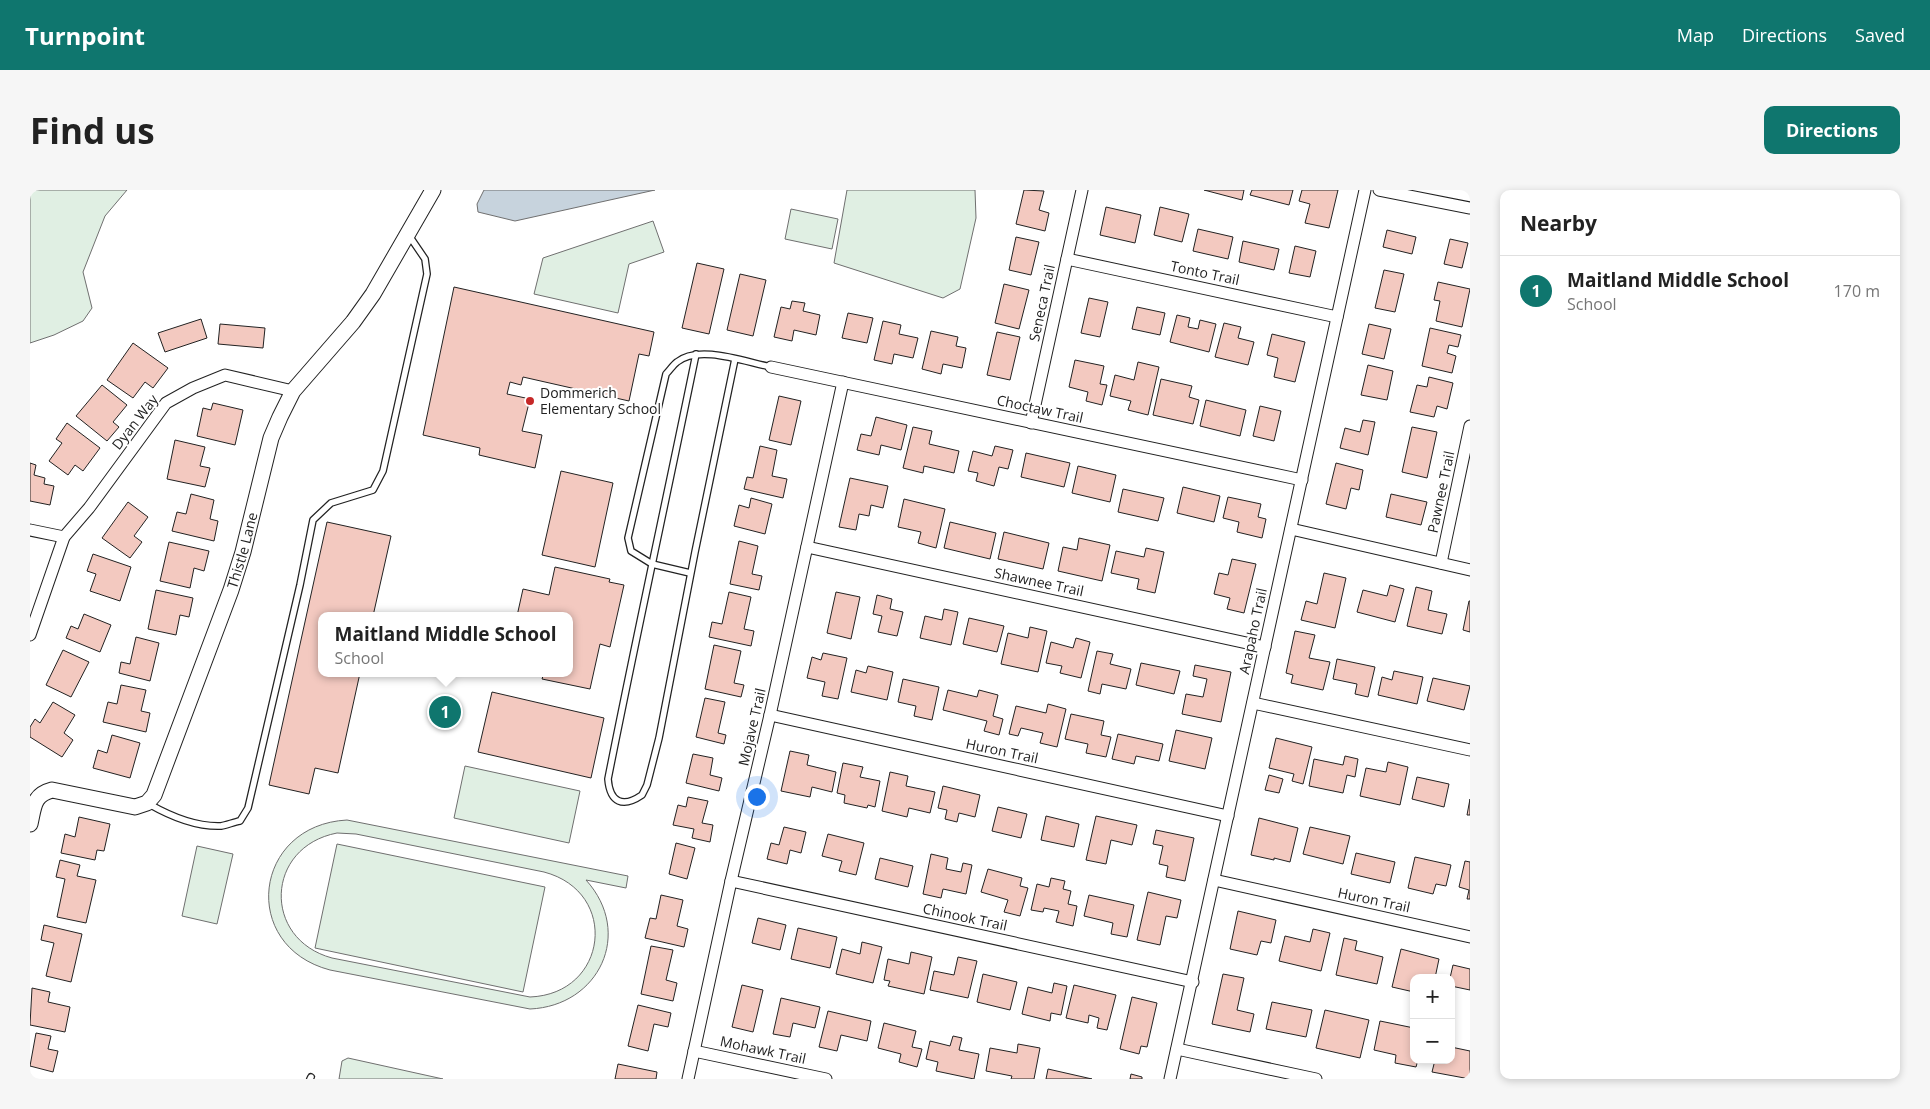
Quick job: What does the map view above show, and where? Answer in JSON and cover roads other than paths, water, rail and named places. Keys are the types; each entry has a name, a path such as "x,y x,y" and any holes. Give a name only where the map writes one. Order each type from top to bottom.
{"street":[{"name":"Thistle Lane","path":"147,803 160,784 231,590 243,552 271,438 293,391 354,322 373,294 433,190"},
{"name":"Seneca Trail","path":"1031,423 1082,190"},
{"name":"Arapaho Trail","path":"1170,1079 1193,982 1365,190"},
{"path":"1379,190 1470,208"},
{"name":"Tonto Trail","path":"1067,260 1337,317"},
{"name":"Choctaw Trail","path":"771,367 1302,480"},
{"name":"Dyan Way","path":"64,537 90,508 166,403 193,388 225,375 293,391"},
{"name":"Mojave Trail","path":"688,1079 843,382"},
{"name":"Pawnee Trail","path":"1441,564 1470,426"},
{"path":"1291,529 1470,570"},
{"path":"30,530 64,537 30,635"},
{"name":"Shawnee Trail","path":"807,547 1265,647"},
{"path":"1253,702 1470,750"},
{"name":"Huron Trail","path":"770,715 1228,816"},
{"path":"30,824 39,795 52,790 61,790 122,806 135,807 147,803"},
{"name":"Huron Trail","path":"1214,880 1470,936"},
{"name":"Chinook Trail","path":"731,881 1193,982"},
{"path":"1176,1049 1316,1079"},
{"name":"Mohawk Trail","path":"694,1051 826,1079"}],"lane":[{"path":"147,803 170,816 203,824 222,826 240,821 248,808 300,585 313,520 331,503 373,490 383,471 427,274 425,259 408,234"},
{"path":"696,354 608,779 609,790 618,802 625,803 636,799 642,795 647,785 659,738 690,573 735,359"},
{"path":"690,573 652,564 631,551 628,538 666,374 677,362 696,354 735,359 771,367"}],"place":[{"name":"Dommerich Elementary School","path":"530,401"},
{"name":"Maitland Middle School","path":"445,712"}]}
